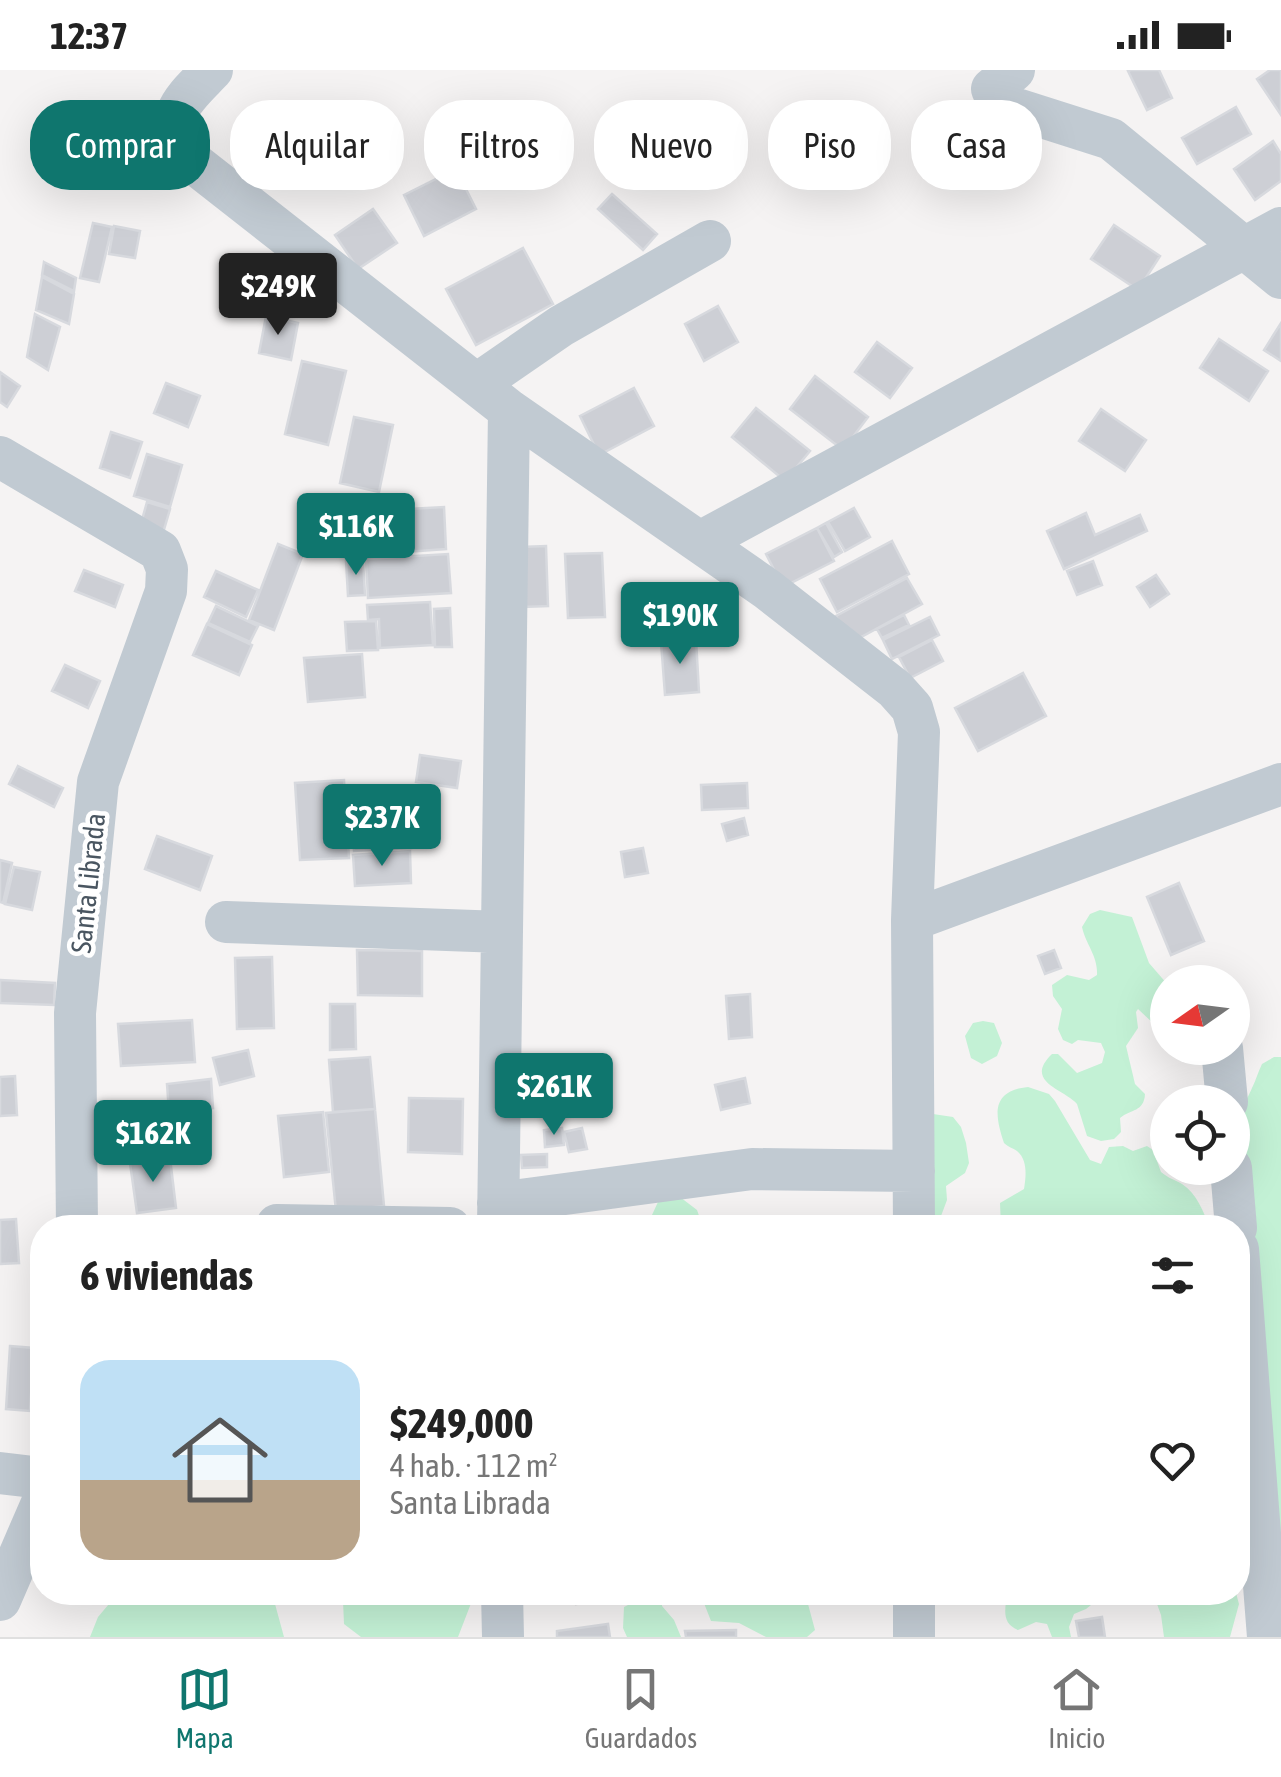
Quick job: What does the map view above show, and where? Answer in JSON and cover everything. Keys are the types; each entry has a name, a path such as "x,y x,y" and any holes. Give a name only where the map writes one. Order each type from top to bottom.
{"street":[{"path":"212,70 182,101 175,114 174,129 186,157 493,397 782,600 912,708 919,732 912,920 914,1215"},
{"path":"1014,70 992,88 998,104 1111,140 1264,237 1281,278"},
{"path":"700,542 1264,237"},
{"path":"710,241 562,326 493,397 502,932 498,1215 752,1169 914,1172"},
{"name":"Santa Librada","path":"0,458 160,551 167,570 166,592 98,782 76,1013 77,1215"},
{"path":"912,920 1281,784"},
{"path":"226,922 502,932"},
{"path":"1233,1185 1235,1215"},
{"path":"1250,1404 1268,1637"},
{"path":"0,1472 30,1476"},
{"path":"0,1600 30,1531"},
{"path":"502,1605 503,1637"},
{"path":"914,1605 914,1637"}],"green space":[{"path":"1100,910 1132,917 1151,965 1150,1020 1138,1009 1138,1028 1126,1046 1135,1084 1145,1094 1144,1100 1140,1107 1120,1118 1121,1132 1114,1139 1101,1141 1087,1136 1077,1104 1049,1084 1042,1072 1052,1054 1058,1054 1077,1073 1102,1063 1105,1052 1101,1043 1078,1040 1072,1044 1063,1040 1058,1029 1062,1009 1053,996 1052,985 1067,975 1089,980 1097,975 1082,927 1090,914"},
{"path":"973,1023 994,1023 1002,1043 997,1056 982,1064 971,1058 965,1036"},
{"path":"1281,1057 1281,1637 1250,1553 1250,1215 1233,1215 1232,1185 1250,1185 1250,1091 1262,1064"},
{"path":"1028,1087 1049,1094 1090,1160 1101,1164 1109,1147 1123,1146 1133,1151 1147,1146 1150,1185 1183,1185 1204,1215 1000,1215 1000,1203 1024,1189 1026,1174 1021,1155 1004,1143 999,1123 998,1106 1007,1094"},
{"path":"933,1114 953,1117 961,1127 969,1163 965,1173 946,1186 947,1200 941,1215 929,1215"},
{"path":"680,1197 699,1215 652,1215 658,1202"},
{"path":"108,1605 275,1605 284,1637 90,1637"},
{"path":"343,1605 470,1605 458,1637 361,1637 344,1624"},
{"path":"662,1605 681,1637 627,1637 623,1628 624,1607"},
{"path":"705,1605 808,1605 815,1630 807,1637 766,1637 739,1623 711,1621"},
{"path":"1006,1605 1091,1605 1074,1614 1069,1627 1071,1637 1052,1637 1047,1624 1036,1622 1018,1630 1005,1614"},
{"path":"1157,1605 1239,1605 1230,1637 1164,1637"}],"building":[{"path":"1159,70 1172,98 1147,110 1128,71"},
{"path":"1270,70 1281,70 1281,115 1257,79"},
{"path":"1236,107 1251,134 1197,164 1182,138"},
{"path":"1273,141 1281,154 1281,181 1255,200 1234,169"},
{"path":"424,185 424,190 466,190 476,209 424,236 404,195"},
{"path":"612,194 657,234 643,250 598,209"},
{"path":"373,209 397,243 358,269 335,235"},
{"path":"93,223 112,227 99,282 80,278"},
{"path":"1114,225 1160,256 1138,290 1091,259"},
{"path":"114,226 140,231 135,258 109,254"},
{"path":"523,248 553,304 476,345 446,289"},
{"path":"44,262 76,278 74,291 42,275"},
{"path":"42,277 74,294 69,324 36,310"},
{"path":"718,306 738,342 704,361 685,324"},
{"path":"35,314 60,327 48,370 27,357"},
{"path":"266,316 298,323 291,360 259,353"},
{"path":"1281,323 1281,361 1264,350"},
{"path":"1219,339 1268,371 1249,401 1200,368"},
{"path":"877,342 912,368 890,398 855,372"},
{"path":"302,361 346,371 328,445 285,434"},
{"path":"0,372 20,386 7,407 0,402"},
{"path":"815,376 868,417 843,450 790,409"},
{"path":"166,383 200,396 188,427 154,413"},
{"path":"634,388 654,426 599,455 580,416"},
{"path":"756,408 810,451 785,481 732,437"},
{"path":"1101,409 1146,440 1125,471 1079,441"},
{"path":"354,417 393,425 379,492 340,483"},
{"path":"111,432 142,442 130,478 100,468"},
{"path":"147,454 182,465 170,507 134,496"},
{"path":"386,495 389,547 367,549 364,497"},
{"path":"147,502 170,509 163,533 140,527"},
{"path":"444,507 446,549 392,553 390,510"},
{"path":"854,508 870,537 845,551 828,522"},
{"path":"1086,513 1095,535 1140,515 1147,531 1064,569 1047,531"},
{"path":"344,515 346,551 315,553 313,517"},
{"path":"826,523 842,552 834,557 817,528"},
{"path":"817,528 834,561 783,587 766,554"},
{"path":"892,541 909,574 837,612 820,579"},
{"path":"278,544 303,554 274,630 249,620"},
{"path":"546,546 548,606 523,607 521,547"},
{"path":"602,553 605,617 568,618 565,554"},
{"path":"448,554 451,593 368,598 366,559"},
{"path":"363,560 365,595 348,596 346,561"},
{"path":"1093,561 1102,585 1077,595 1067,571"},
{"path":"84,570 123,585 115,607 75,591"},
{"path":"216,571 258,590 246,617 204,597"},
{"path":"1156,575 1169,594 1150,607 1137,587"},
{"path":"907,578 922,604 850,643 836,616"},
{"path":"430,602 433,645 380,648 379,619 368,620 367,605"},
{"path":"216,606 258,626 250,642 208,623"},
{"path":"450,608 452,647 435,647 434,609"},
{"path":"904,615 909,625 882,638 877,629"},
{"path":"930,617 939,635 892,659 883,640"},
{"path":"376,621 378,650 347,651 345,622"},
{"path":"207,624 252,645 239,675 193,655"},
{"path":"696,639 699,692 665,695 661,642"},
{"path":"932,640 943,661 910,678 899,657"},
{"path":"362,654 365,697 308,702 304,658"},
{"path":"65,665 100,681 88,708 52,691"},
{"path":"1023,673 1046,716 978,751 955,708"},
{"path":"420,755 461,761 457,788 416,782"},
{"path":"18,766 63,788 54,807 9,784"},
{"path":"344,780 349,858 300,860 295,783"},
{"path":"747,783 748,808 702,810 701,785"},
{"path":"409,814 411,848 354,851 352,817"},
{"path":"744,818 748,835 727,841 722,824"},
{"path":"157,836 212,856 200,890 145,869"},
{"path":"643,848 648,873 625,877 621,852"},
{"path":"410,851 411,883 355,886 353,855"},
{"path":"0,860 12,863 3,903 0,902"},
{"path":"14,867 40,872 32,910 5,904"},
{"path":"1179,883 1204,941 1171,955 1147,897"},
{"path":"357,950 422,951 422,996 358,995"},
{"path":"1054,950 1061,968 1045,974 1038,956"},
{"path":"272,957 274,1028 237,1029 235,958"},
{"path":"0,980 55,983 54,1005 0,1003"},
{"path":"750,994 752,1037 729,1039 726,996"},
{"path":"330,1004 355,1004 356,1049 330,1050"},
{"path":"192,1020 195,1062 121,1066 118,1024"},
{"path":"248,1050 254,1076 220,1085 213,1058"},
{"path":"370,1057 375,1109 333,1112 329,1060"},
{"path":"15,1076 17,1115 0,1116 0,1077"},
{"path":"745,1078 750,1103 721,1110 715,1085"},
{"path":"211,1079 213,1108 169,1112 167,1084"},
{"path":"409,1098 463,1099 462,1154 408,1152"},
{"path":"375,1109 384,1206 336,1211 326,1113"},
{"path":"323,1112 329,1172 284,1177 278,1116"},
{"path":"186,1128 190,1156 159,1159 155,1131"},
{"path":"562,1128 564,1145 545,1147 544,1130"},
{"path":"582,1128 587,1149 569,1152 564,1132"},
{"path":"547,1154 547,1167 522,1168 521,1155"},
{"path":"170,1158 176,1208 137,1213 130,1163"},
{"path":"16,1219 19,1263 0,1264 0,1220"},
{"path":"10,1346 30,1348 30,1411 6,1409"},
{"path":"1102,1617 1105,1637 1079,1637 1076,1621"},
{"path":"608,1624 610,1637 557,1637 557,1631"},
{"path":"736,1630 736,1637 686,1637 685,1631"}]}
